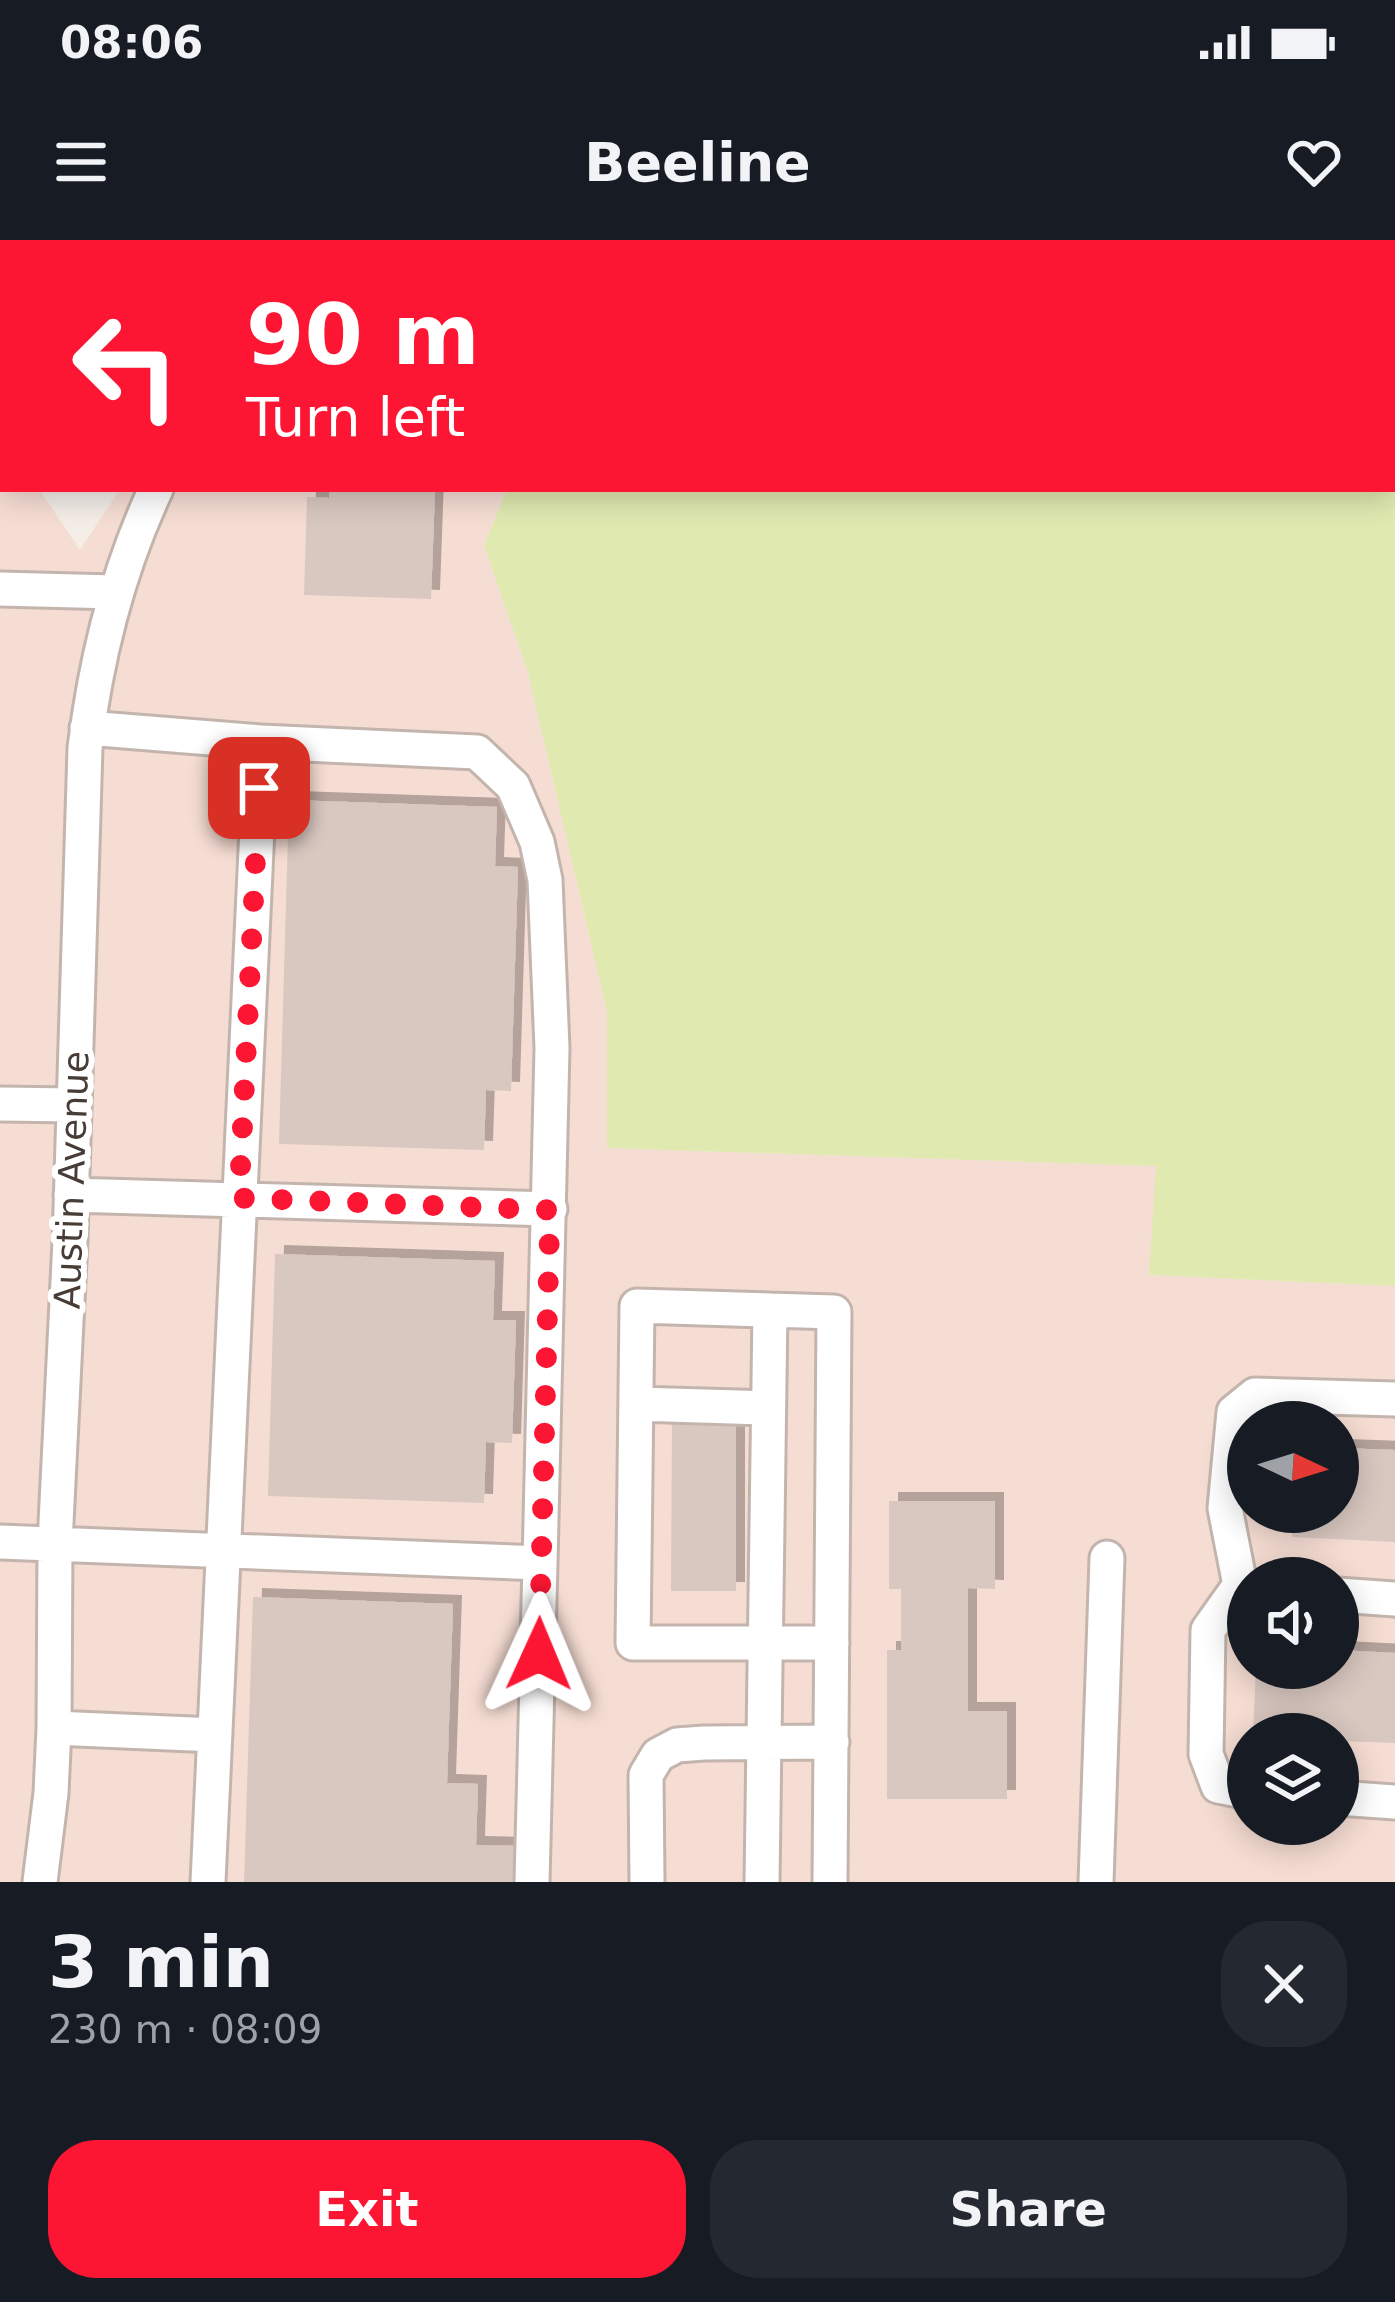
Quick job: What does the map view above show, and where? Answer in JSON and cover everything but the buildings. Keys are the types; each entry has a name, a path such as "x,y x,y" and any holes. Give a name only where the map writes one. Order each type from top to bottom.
{"street":[{"name":"Austin Avenue","path":"40,1882 54,1728 55,1543 87,728 115,592 130,544 155,492"},
{"path":"0,589 115,592"},
{"path":"87,728 477,752 513,786 537,842 545,880 552,1048 532,1882"},
{"path":"208,1882 261,742"},
{"path":"0,1104 74,1105"},
{"path":"71,1196 550,1210"},
{"path":"830,1882 832,1742 834,1312 637,1306 633,1643 832,1643"},
{"path":"762,1882 770,1310"},
{"path":"1237,1557 1225,1508 1234,1412 1255,1395 1395,1399"},
{"path":"636,1405 768,1408"},
{"path":"0,1542 540,1563"},
{"path":"1096,1882 1107,1558"},
{"path":"1359,1596 1395,1599"},
{"path":"1227,1607 1208,1630 1206,1754 1218,1786 1227,1788"},
{"path":"54,1728 215,1735"},
{"path":"647,1882 646,1775 658,1755 677,1745 832,1742"},
{"path":"1359,1799 1395,1802"}],"shaded area":[{"path":"0,492 41,492 80,550 118,492 506,492 484,545 528,673 607,1012 607,1148 1157,1166 1149,1275 1395,1286 1395,1882 0,1882"}],"green space":[{"path":"506,492 1395,492 1395,1286 1149,1275 1156,1166 607,1148 607,1012 528,673 484,545"}],"route":[{"path":"259,788 239,1198 550,1210 539,1654"}]}
